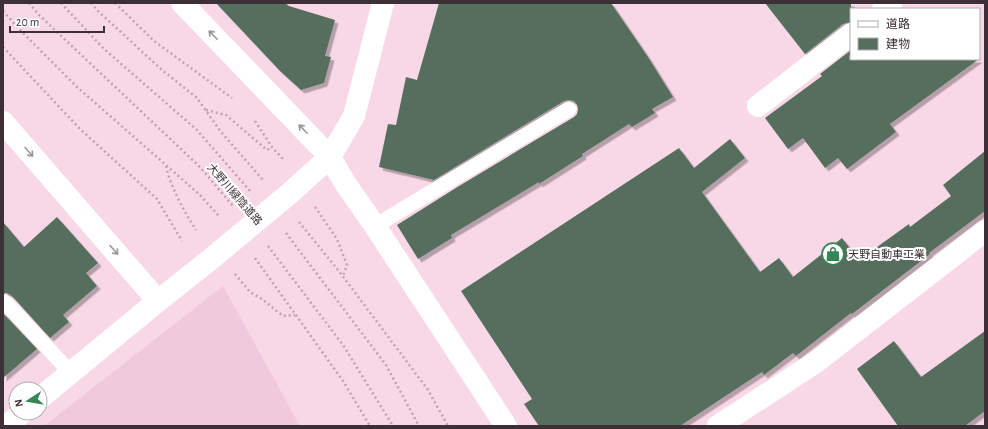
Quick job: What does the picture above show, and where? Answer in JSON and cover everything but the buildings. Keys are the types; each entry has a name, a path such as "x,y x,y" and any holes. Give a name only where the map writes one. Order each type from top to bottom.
{"street":[{"path":"182,3 330,157 345,183 375,226 506,426"},
{"path":"48,391 158,300 211,259 289,194 330,157 354,116 383,3"},
{"path":"758,106 850,35"},
{"path":"3,122 158,300"},
{"path":"718,426 816,362 985,231"}],"lane":[{"path":"375,226 569,109"},
{"path":"3,303 5,302 70,372"}],"path":[{"name":"大野川緑陰道路","path":"29,3 39,15 200,167 234,208"},
{"path":"115,3 154,41 234,99"},
{"path":"3,11 77,87 199,194 219,216"},
{"path":"3,47 79,128 157,199 182,241"},
{"path":"205,110 226,115 267,150 272,147"},
{"path":"255,121 272,147 283,159"},
{"path":"166,165 169,179 196,230"},
{"path":"314,206 337,239 347,265 343,277"},
{"path":"267,244 343,345 393,426"},
{"path":"253,255 343,381 370,426"},
{"path":"240,280 250,292 262,299 283,316 296,315"}],"shaded area":[{"path":"223,286 300,426 44,426"}],"place":[{"name":"天野自動車工業","path":"833,254"}]}
